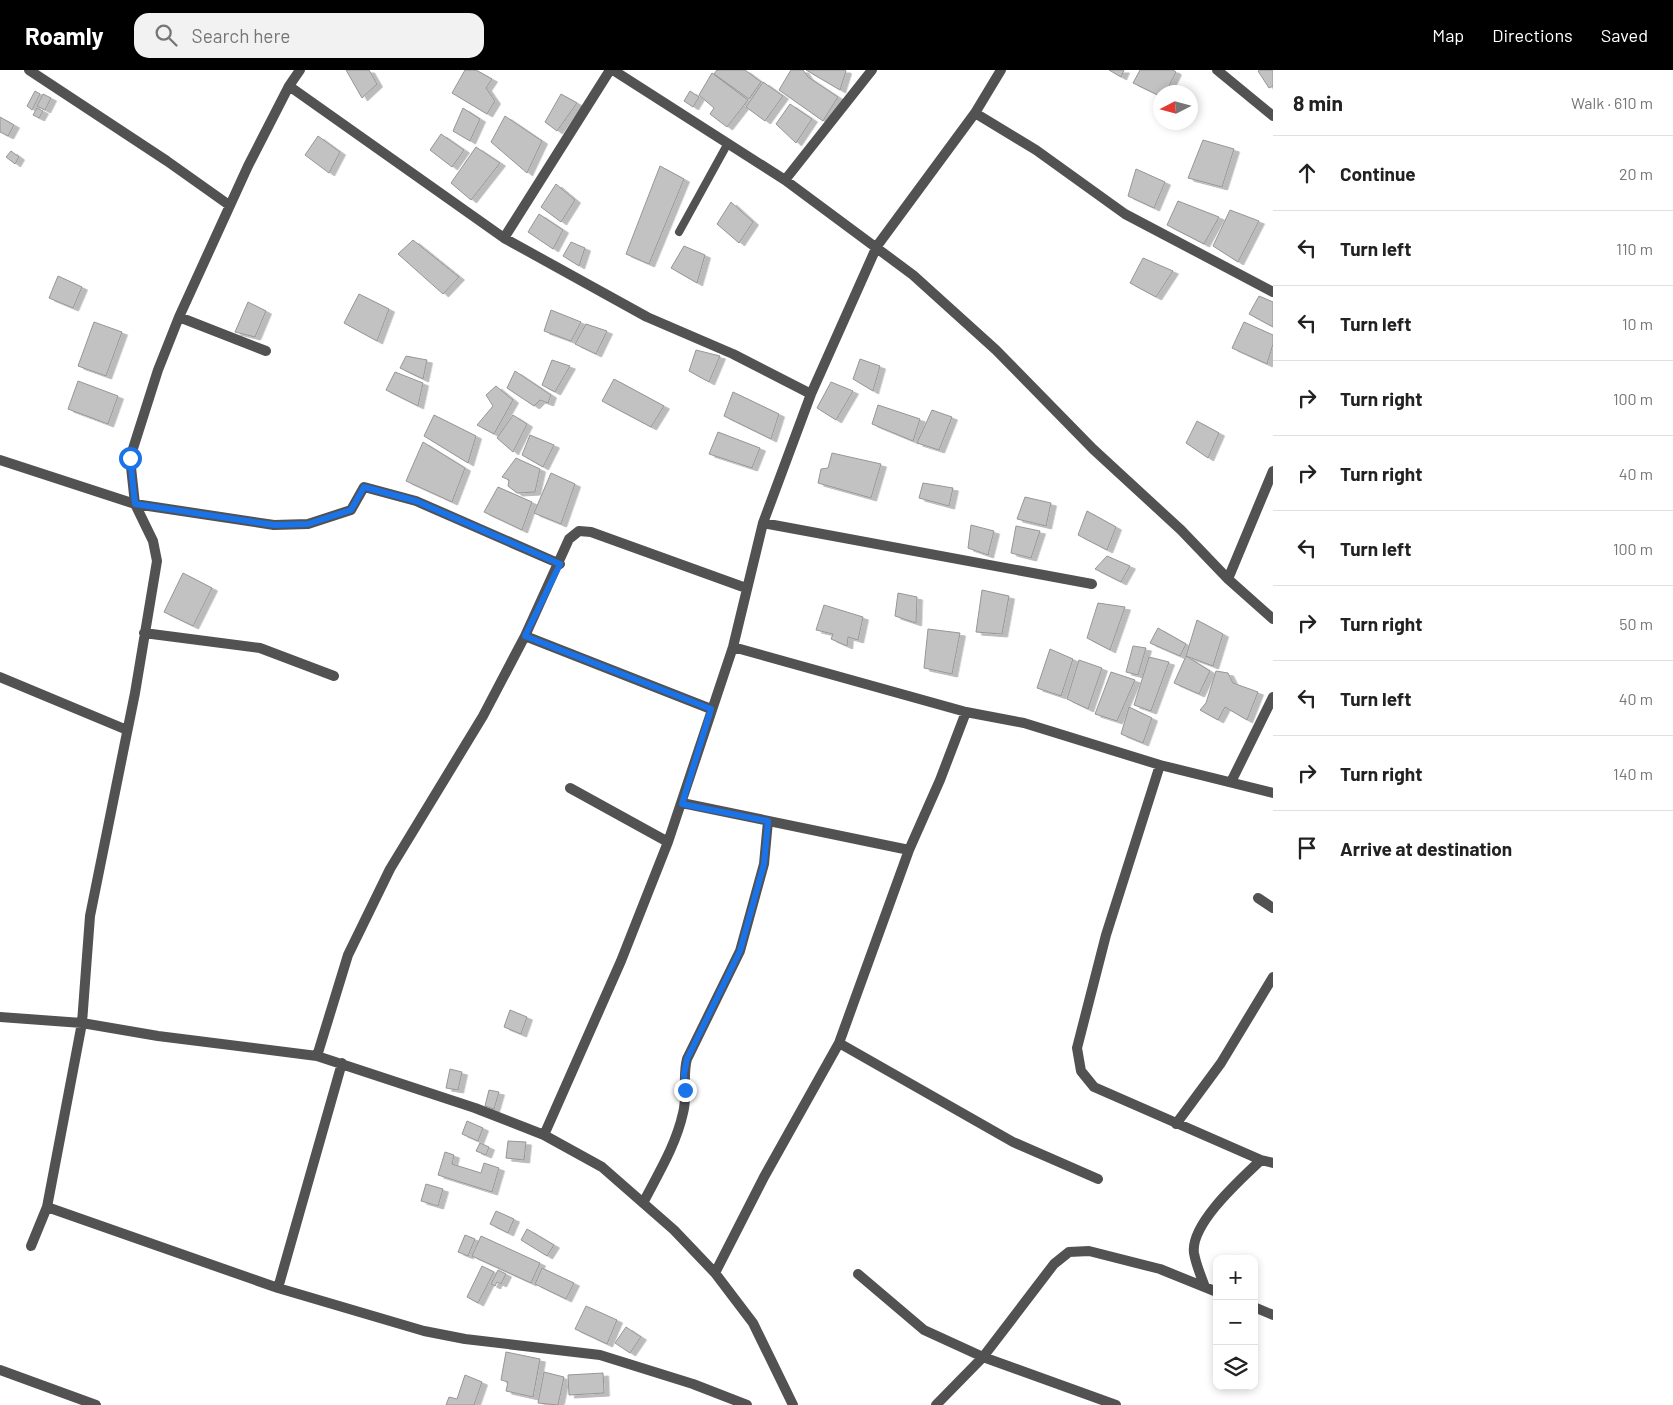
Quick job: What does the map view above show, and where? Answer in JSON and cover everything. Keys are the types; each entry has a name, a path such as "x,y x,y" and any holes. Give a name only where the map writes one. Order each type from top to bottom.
{"street":[{"path":"30,70 167,161 229,205"},
{"path":"31,1246 47,1207 82,1022 90,916 127,730 157,561 153,540 135,504 130,458 158,370 179,317 229,205 289,86 300,70"},
{"path":"504,238 612,70 786,180 877,246 913,275 996,350 1093,449 1181,530 1228,579 1273,619"},
{"path":"786,180 872,70"},
{"path":"544,1135 621,961 682,804 711,709 733,647 763,523 811,394 877,246 976,113 1001,70"},
{"path":"1217,70 1273,116"},
{"path":"289,86 504,238 647,317 734,354 811,394"},
{"path":"976,113 1036,150 1125,214 1273,292"},
{"path":"179,317 266,351"},
{"path":"0,460 135,504 274,525 308,524 351,510 364,487 416,501 560,564"},
{"path":"1228,579 1273,471"},
{"path":"763,523 1092,584"},
{"path":"317,1056 352,946 390,870 483,716 560,564 569,539 578,531 591,532 746,588"},
{"path":"144,634 260,648 334,676"},
{"path":"525,636 711,709"},
{"path":"733,647 966,712 1024,723 1160,766 1231,782 1273,794"},
{"path":"0,677 127,730"},
{"path":"1231,782 1273,698"},
{"path":"715,1273 764,1177 839,1044 909,850 940,780 966,712"},
{"path":"1160,766 1106,935 1077,1048 1081,1071 1094,1087 1176,1124 1261,1160 1273,1163"},
{"path":"570,788 668,842"},
{"path":"682,804 909,850"},
{"path":"643,1203 668,1152 682,1117 685,1102 684,1074 687,1059 740,951 764,864 768,821"},
{"path":"1258,898 1273,908"},
{"path":"1176,1124 1221,1063 1273,977"},
{"path":"0,1017 82,1022 158,1036 317,1056 475,1108 544,1135 602,1167 674,1230 715,1273 754,1323 793,1405"},
{"path":"839,1044 1013,1142 1098,1179"},
{"path":"278,1288 342,1063"},
{"path":"1204,1287 1194,1252 1202,1224 1234,1185 1261,1160"},
{"path":"47,1207 278,1288 424,1331 465,1339 600,1355 693,1384 746,1405"},
{"path":"936,1405 983,1357 1054,1264 1069,1252 1089,1251 1151,1267 1213,1290"},
{"path":"858,1274 924,1330 983,1357 1116,1405"},
{"path":"1258,1309 1273,1315"},
{"path":"0,1370 96,1405"}],"lane":[{"path":"679,232 728,143"}],"building":[{"path":"346,70 369,70 377,84 362,98"},
{"path":"465,70 476,70 492,79 486,88 495,101 487,114 452,93"},
{"path":"717,70 745,70 761,82 749,99 714,74"},
{"path":"791,70 803,70 808,77 838,97 823,121 779,90"},
{"path":"806,70 845,70 846,71 840,90"},
{"path":"1109,70 1124,70 1121,77"},
{"path":"1140,70 1173,70 1176,72 1170,85 1153,85 1153,93 1133,83"},
{"path":"1273,70 1273,86 1269,88 1258,71"},
{"path":"712,73 748,100 727,127 710,114 714,108 699,95"},
{"path":"763,82 783,96 765,121 746,107"},
{"path":"35,91 40,94 32,110 27,106"},
{"path":"690,91 699,97 693,107 684,101"},
{"path":"43,94 51,98 45,110 37,106"},
{"path":"561,94 577,103 557,131 545,122"},
{"path":"790,104 812,119 796,143 776,124"},
{"path":"37,108 43,111 39,118 33,115"},
{"path":"463,108 480,119 470,141 453,131"},
{"path":"505,116 542,141 527,173 491,142"},
{"path":"0,117 14,125 8,136 0,132"},
{"path":"441,134 464,150 452,167 430,150"},
{"path":"318,136 340,152 329,173 305,155"},
{"path":"1203,140 1234,149 1222,187 1188,178"},
{"path":"476,147 500,163 471,200 451,183"},
{"path":"11,151 19,157 15,164 6,157"},
{"path":"660,166 684,179 649,264 626,254"},
{"path":"1136,169 1165,182 1154,208 1128,196"},
{"path":"556,184 575,200 561,222 541,207"},
{"path":"1178,201 1219,217 1204,244 1167,225"},
{"path":"731,202 753,222 739,243 717,224"},
{"path":"1230,210 1259,221 1238,262 1213,246"},
{"path":"539,214 563,230 553,249 528,232"},
{"path":"413,240 459,277 443,294 398,254"},
{"path":"571,242 585,248 579,266 563,256"},
{"path":"684,246 705,255 697,283 671,268"},
{"path":"1143,258 1173,271 1156,297 1130,283"},
{"path":"58,276 82,287 73,308 49,298"},
{"path":"359,294 389,309 377,341 344,323"},
{"path":"1259,296 1273,302 1273,327 1249,314"},
{"path":"248,302 266,311 255,337 235,332"},
{"path":"551,310 581,322 571,341 544,331"},
{"path":"94,322 122,332 106,376 78,366"},
{"path":"1244,322 1273,335 1273,344 1267,364 1232,348"},
{"path":"586,324 607,331 596,354 575,344"},
{"path":"696,350 720,356 709,382 689,371"},
{"path":"406,356 427,360 423,379 400,368"},
{"path":"860,359 880,366 873,391 853,379"},
{"path":"552,360 570,366 555,392 542,385"},
{"path":"515,371 551,395 548,403 540,400 534,406 507,388"},
{"path":"395,372 423,383 418,406 386,390"},
{"path":"614,379 664,406 651,427 602,401"},
{"path":"78,381 118,396 108,424 68,409"},
{"path":"831,382 853,391 836,420 817,408"},
{"path":"496,386 513,400 494,434 477,425 493,406 486,395"},
{"path":"733,392 779,414 771,439 724,416"},
{"path":"878,405 920,419 913,441 872,424"},
{"path":"932,410 952,417 939,450 917,443"},
{"path":"434,415 476,436 468,463 424,436"},
{"path":"513,415 527,424 513,452 497,438"},
{"path":"1197,421 1219,433 1208,458 1186,443"},
{"path":"718,432 760,448 752,468 709,454"},
{"path":"530,435 554,445 543,467 522,455"},
{"path":"423,442 465,468 452,502 406,481"},
{"path":"832,453 881,464 871,498 818,483 821,469 828,468"},
{"path":"516,458 540,469 535,492 517,493 508,486 509,480 502,477"},
{"path":"551,473 575,484 561,524 534,513"},
{"path":"923,483 953,488 949,506 919,498"},
{"path":"498,487 532,502 522,530 484,512"},
{"path":"1025,497 1051,503 1046,526 1017,519"},
{"path":"1087,511 1116,527 1107,550 1078,535"},
{"path":"971,525 994,531 988,555 968,548"},
{"path":"1016,526 1040,531 1031,558 1011,553"},
{"path":"1107,556 1130,566 1121,582 1095,569"},
{"path":"183,573 212,588 193,626 164,612"},
{"path":"982,590 1009,596 1002,634 976,632"},
{"path":"898,593 917,597 916,623 895,616"},
{"path":"1098,603 1125,607 1110,650 1087,638"},
{"path":"824,605 863,617 858,640 848,637 847,646 831,639 833,634 816,630"},
{"path":"1197,620 1223,634 1213,666 1186,656"},
{"path":"1158,628 1186,644 1180,656 1150,643"},
{"path":"928,629 960,633 952,674 924,668"},
{"path":"1133,646 1146,648 1138,675 1126,672"},
{"path":"1050,649 1073,659 1061,696 1037,688"},
{"path":"1186,656 1210,671 1199,694 1174,683"},
{"path":"1149,657 1169,662 1151,711 1134,705"},
{"path":"1079,660 1102,668 1088,709 1067,699"},
{"path":"1216,671 1228,673 1233,683 1258,692 1247,720 1225,707 1218,720 1200,710 1206,703"},
{"path":"1111,672 1135,680 1117,721 1095,714"},
{"path":"1129,707 1152,718 1143,743 1121,734"},
{"path":"510,1010 527,1017 521,1034 504,1027"},
{"path":"450,1069 462,1072 458,1090 446,1088"},
{"path":"489,1090 499,1092 494,1109 485,1106"},
{"path":"467,1121 483,1128 478,1141 462,1134"},
{"path":"508,1141 526,1142 524,1160 506,1158"},
{"path":"480,1143 489,1147 486,1155 476,1151"},
{"path":"445,1152 454,1155 452,1164 481,1173 484,1163 499,1168 492,1192 438,1175"},
{"path":"426,1184 443,1189 438,1206 421,1201"},
{"path":"496,1211 514,1219 508,1233 490,1224"},
{"path":"527,1229 554,1245 547,1256 521,1240"},
{"path":"465,1235 475,1239 468,1256 458,1252"},
{"path":"481,1236 540,1263 531,1283 472,1256"},
{"path":"482,1266 494,1272 478,1303 467,1297"},
{"path":"542,1268 574,1283 566,1299 535,1284"},
{"path":"498,1270 506,1274 501,1284 497,1282 495,1286 491,1284"},
{"path":"586,1306 617,1320 607,1344 575,1329"},
{"path":"626,1327 641,1337 630,1353 615,1343"},
{"path":"506,1352 540,1359 533,1397 506,1391 508,1382 501,1380"},
{"path":"544,1372 564,1377 558,1405 538,1403"},
{"path":"603,1373 604,1393 569,1395 568,1375"},
{"path":"465,1375 482,1382 474,1405 446,1405 449,1397 457,1399"}],"route":[{"path":"130,458 135,504 274,525 308,524 351,510 364,487 416,501 560,564 525,636 711,709 682,804 768,821 767,843 764,864 754,894 740,951 687,1059 684,1074 685,1090"}]}
